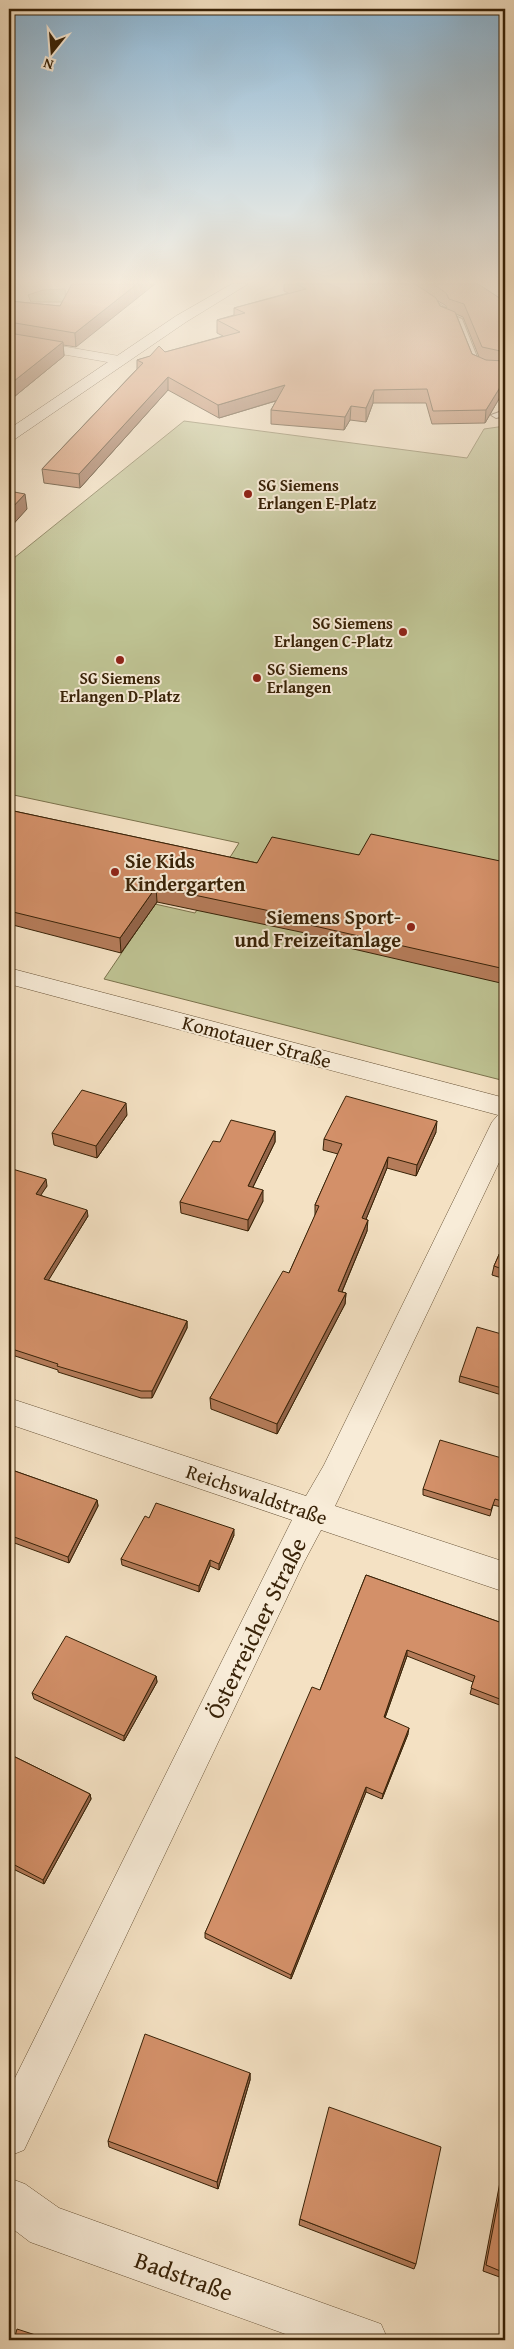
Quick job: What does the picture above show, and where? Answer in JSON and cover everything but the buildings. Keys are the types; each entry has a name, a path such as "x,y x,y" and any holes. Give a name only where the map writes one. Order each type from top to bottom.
{"street":[{"path":"9,436 70,394"},
{"name":"Komotauer Straße","path":"9,976 505,1107"},
{"name":"Österreicher Straße","path":"9,2135 287,1562 335,1475 505,1122"},
{"name":"Reichswaldstraße","path":"9,1411 505,1577"},
{"name":"Badstraße","path":"9,2200 46,2226 365,2340"}],"green space":[{"name":"SG Siemens Erlangen","path":"184,421 467,458 484,429 505,426 505,1081 104,979 155,904 195,913 239,843 9,794 9,562"}],"place":[{"name":"SG Siemens Erlangen E-Platz","path":"248,494"},
{"name":"SG Siemens Erlangen C-Platz","path":"403,632"},
{"name":"SG Siemens Erlangen D-Platz","path":"120,660"},
{"name":"SG Siemens Erlangen","path":"257,678"},
{"name":"Sie Kids Kindergarten","path":"115,872"},
{"name":"Siemens Sport- und Freizeitanlage","path":"411,927"}]}
